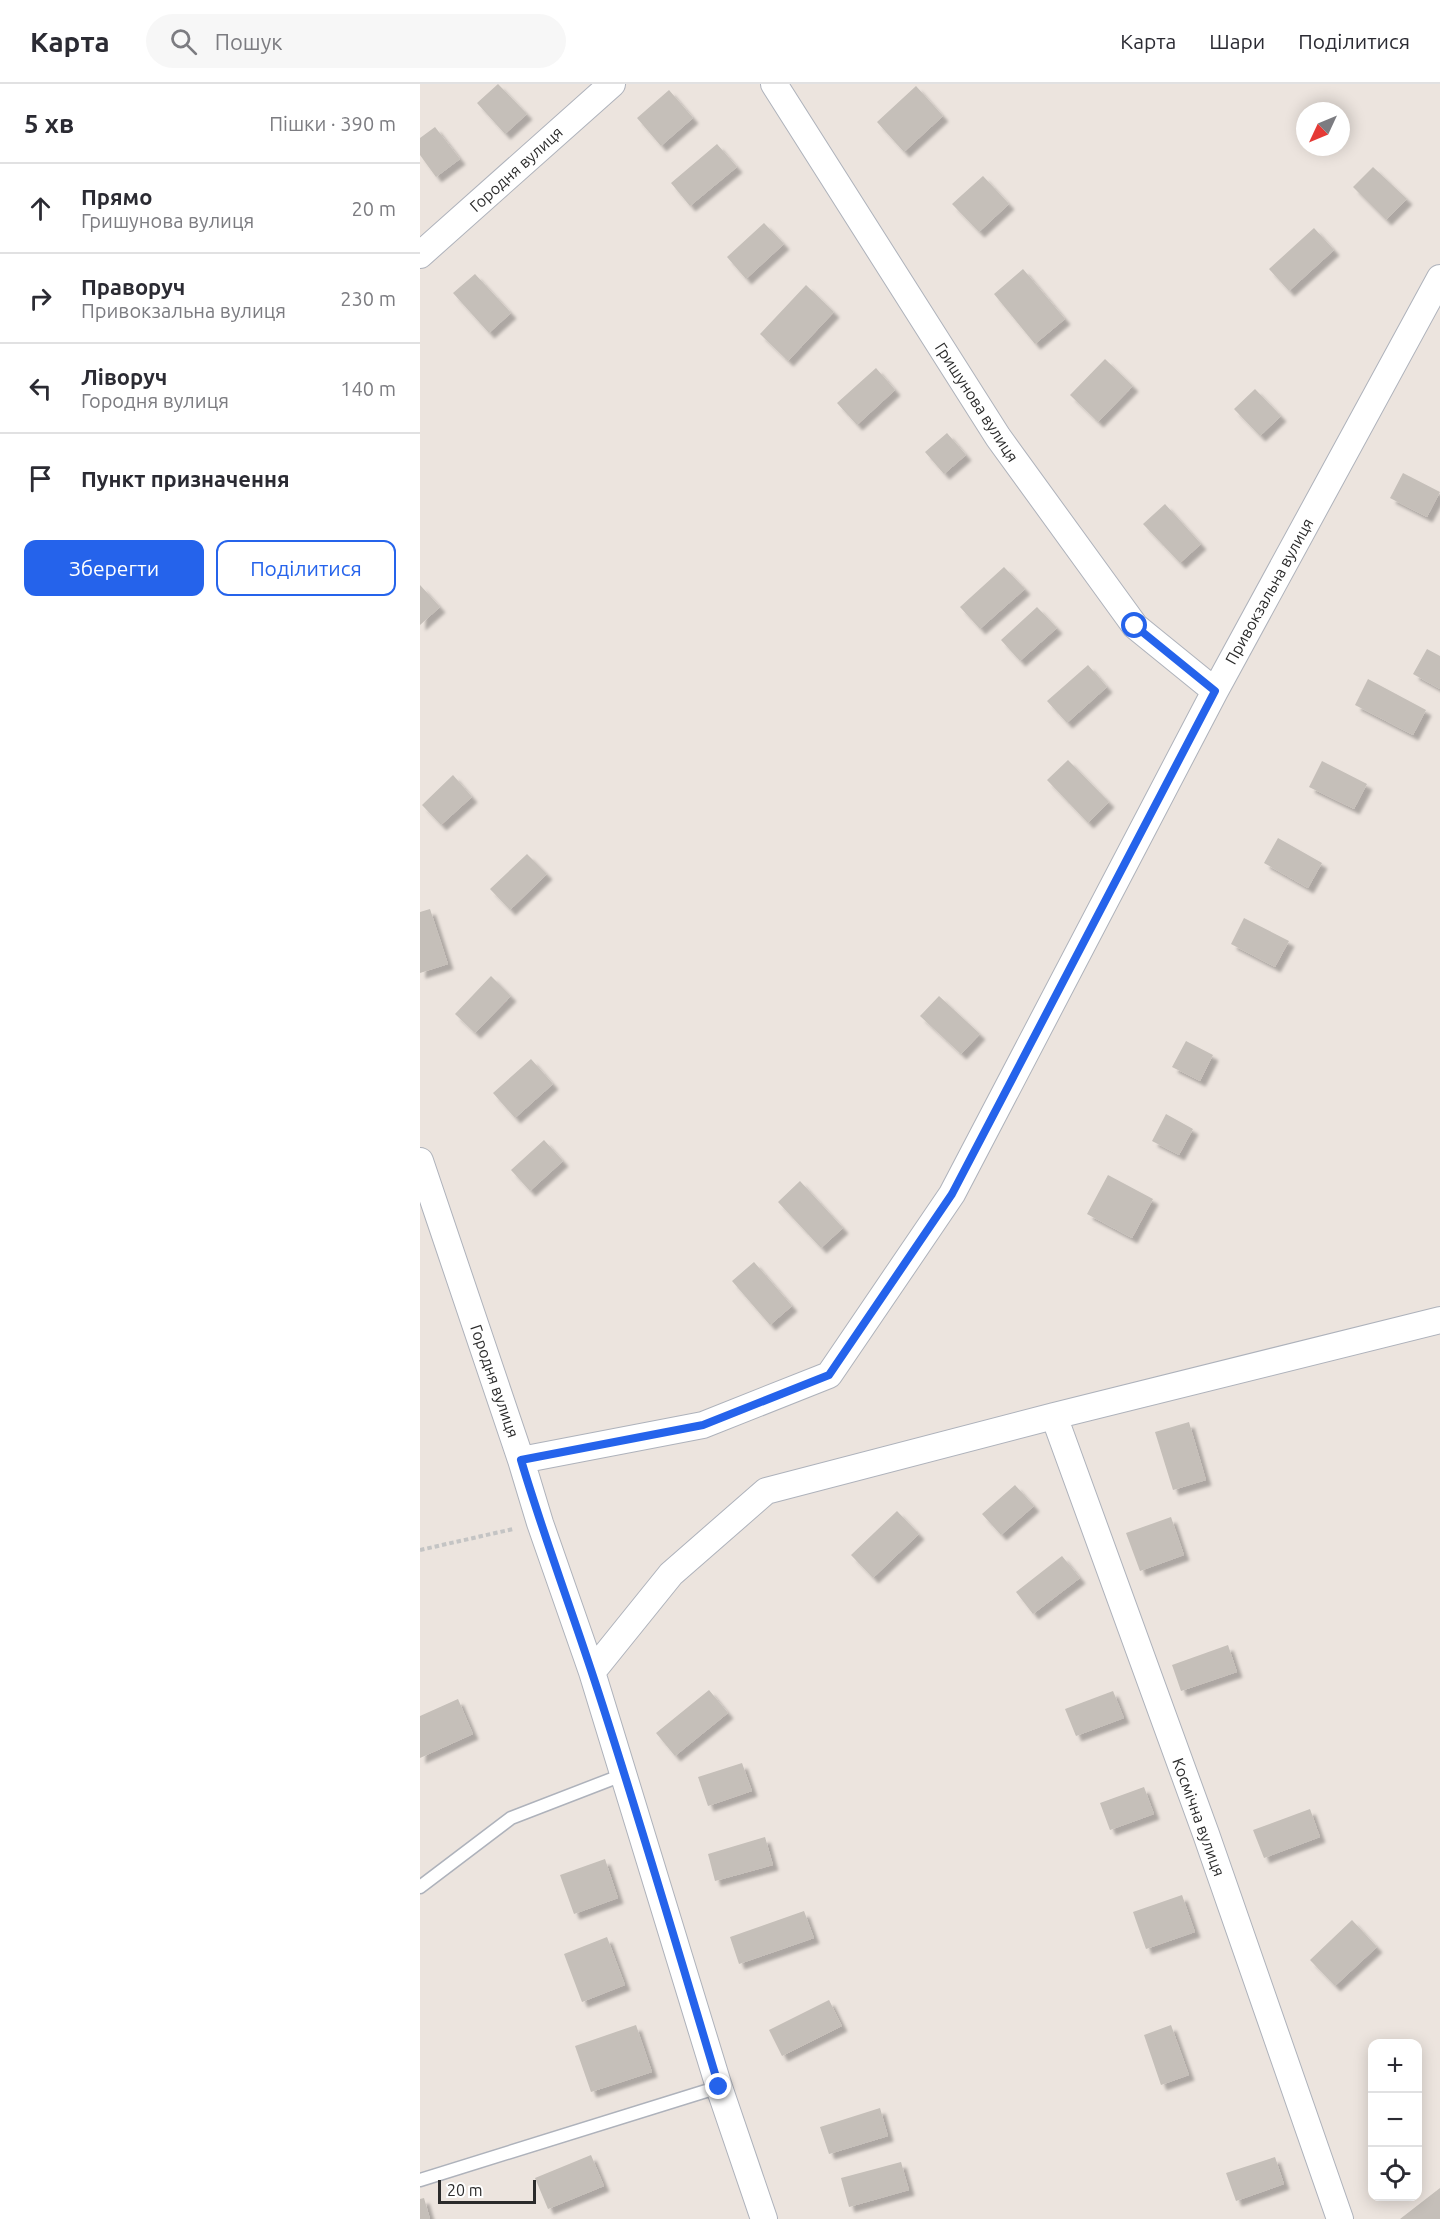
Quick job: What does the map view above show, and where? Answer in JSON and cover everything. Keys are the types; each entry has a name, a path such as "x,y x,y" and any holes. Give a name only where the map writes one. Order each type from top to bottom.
{"street":[{"name":"Городня вулиця","path":"420,255 612,84"},
{"name":"Гришунова вулиця","path":"774,84 998,437 1094,570 1135,626 1215,691"},
{"name":"Привокзальна вулиця","path":"521,1460 703,1425 829,1375 952,1194 1215,691 1440,278"},
{"name":"Городня вулиця","path":"420,1161 592,1672 719,2087 764,2219"},
{"path":"592,1672 671,1574 766,1491 1054,1416 1440,1320"},
{"name":"Космічна вулиця","path":"1054,1416 1206,1834 1340,2219"}],"lane":[{"path":"420,1887 511,1818 625,1774"},
{"path":"420,2180 719,2087"}],"path":[{"path":"420,1550 540,1523"}],"building":[{"path":"498,84 527,114 505,134 477,103"},
{"path":"916,86 943,116 904,152 877,122"},
{"path":"669,90 693,118 661,146 637,118"},
{"path":"435,127 460,159 436,177 420,155 420,138"},
{"path":"717,144 737,167 690,206 671,183"},
{"path":"1373,167 1407,199 1386,220 1353,187"},
{"path":"983,176 1009,204 979,232 952,204"},
{"path":"764,223 784,244 746,279 727,257"},
{"path":"1314,228 1334,250 1289,291 1269,269"},
{"path":"1023,269 1065,319 1035,344 994,294"},
{"path":"475,274 511,313 489,333 453,293"},
{"path":"806,285 834,312 788,361 760,334"},
{"path":"1105,359 1133,386 1098,422 1070,395"},
{"path":"876,368 895,390 857,425 837,403"},
{"path":"1255,389 1281,416 1260,436 1234,409"},
{"path":"947,433 966,455 944,474 925,452"},
{"path":"1403,473 1440,492 1427,517 1390,498"},
{"path":"1165,504 1201,544 1180,563 1143,524"},
{"path":"1004,567 1025,589 980,629 960,607"},
{"path":"420,585 440,607 420,625"},
{"path":"1037,607 1057,628 1020,661 1001,640"},
{"path":"1427,649 1440,656 1440,689 1413,674"},
{"path":"1088,665 1107,687 1067,723 1047,701"},
{"path":"1368,679 1426,710 1413,735 1355,705"},
{"path":"1068,760 1109,802 1088,823 1047,780"},
{"path":"1322,761 1367,784 1354,809 1309,787"},
{"path":"453,775 472,797 441,825 422,805"},
{"path":"1278,838 1322,863 1308,888 1264,863"},
{"path":"527,854 547,874 510,910 490,889"},
{"path":"430,909 448,964 420,973 420,912"},
{"path":"1244,918 1289,941 1275,967 1231,944"},
{"path":"491,976 511,996 475,1033 455,1014"},
{"path":"939,996 980,1034 961,1054 920,1016"},
{"path":"1186,1041 1213,1055 1200,1081 1172,1067"},
{"path":"531,1059 553,1084 515,1118 493,1093"},
{"path":"1166,1114 1193,1129 1179,1155 1152,1141"},
{"path":"544,1140 563,1161 530,1191 511,1170"},
{"path":"1108,1175 1153,1199 1132,1238 1087,1214"},
{"path":"800,1181 843,1228 821,1248 778,1202"},
{"path":"754,1262 792,1306 770,1325 732,1281"},
{"path":"1189,1422 1206,1480 1173,1490 1155,1432"},
{"path":"1015,1485 1034,1506 1001,1535 982,1514"},
{"path":"897,1511 919,1534 873,1578 851,1555"},
{"path":"1171,1517 1184,1555 1140,1571 1126,1533"},
{"path":"1062,1556 1080,1578 1033,1614 1016,1592"},
{"path":"1228,1645 1237,1672 1181,1691 1172,1665"},
{"path":"709,1690 728,1713 675,1756 656,1733"},
{"path":"1113,1691 1124,1718 1076,1736 1065,1709"},
{"path":"458,1699 473,1734 420,1758 420,1716"},
{"path":"742,1763 752,1791 708,1806 698,1777"},
{"path":"1144,1787 1154,1814 1110,1830 1100,1803"},
{"path":"1310,1809 1320,1837 1264,1858 1253,1830"},
{"path":"765,1837 773,1865 715,1881 708,1854"},
{"path":"605,1859 618,1898 574,1914 560,1875"},
{"path":"1182,1895 1195,1932 1146,1949 1133,1912"},
{"path":"804,1911 814,1938 739,1964 730,1937"},
{"path":"1352,1920 1377,1947 1335,1986 1310,1960"},
{"path":"607,1937 625,1985 582,2002 564,1954"},
{"path":"829,2000 842,2026 782,2056 769,2030"},
{"path":"636,2025 652,2072 591,2092 575,2046"},
{"path":"1171,2025 1189,2075 1161,2085 1144,2035"},
{"path":"880,2108 888,2136 829,2154 820,2127"},
{"path":"591,2155 604,2186 548,2209 535,2178"},
{"path":"1275,2157 1284,2184 1236,2201 1226,2173"},
{"path":"901,2162 909,2190 849,2207 841,2178"},
{"path":"1440,2188 1440,2219 1400,2219"},
{"path":"424,2198 430,2219 420,2219 420,2199"}],"route":[{"path":"719,2087 625,1774 521,1460 703,1425 829,1375 952,1194 1215,691 1135,626"}]}
